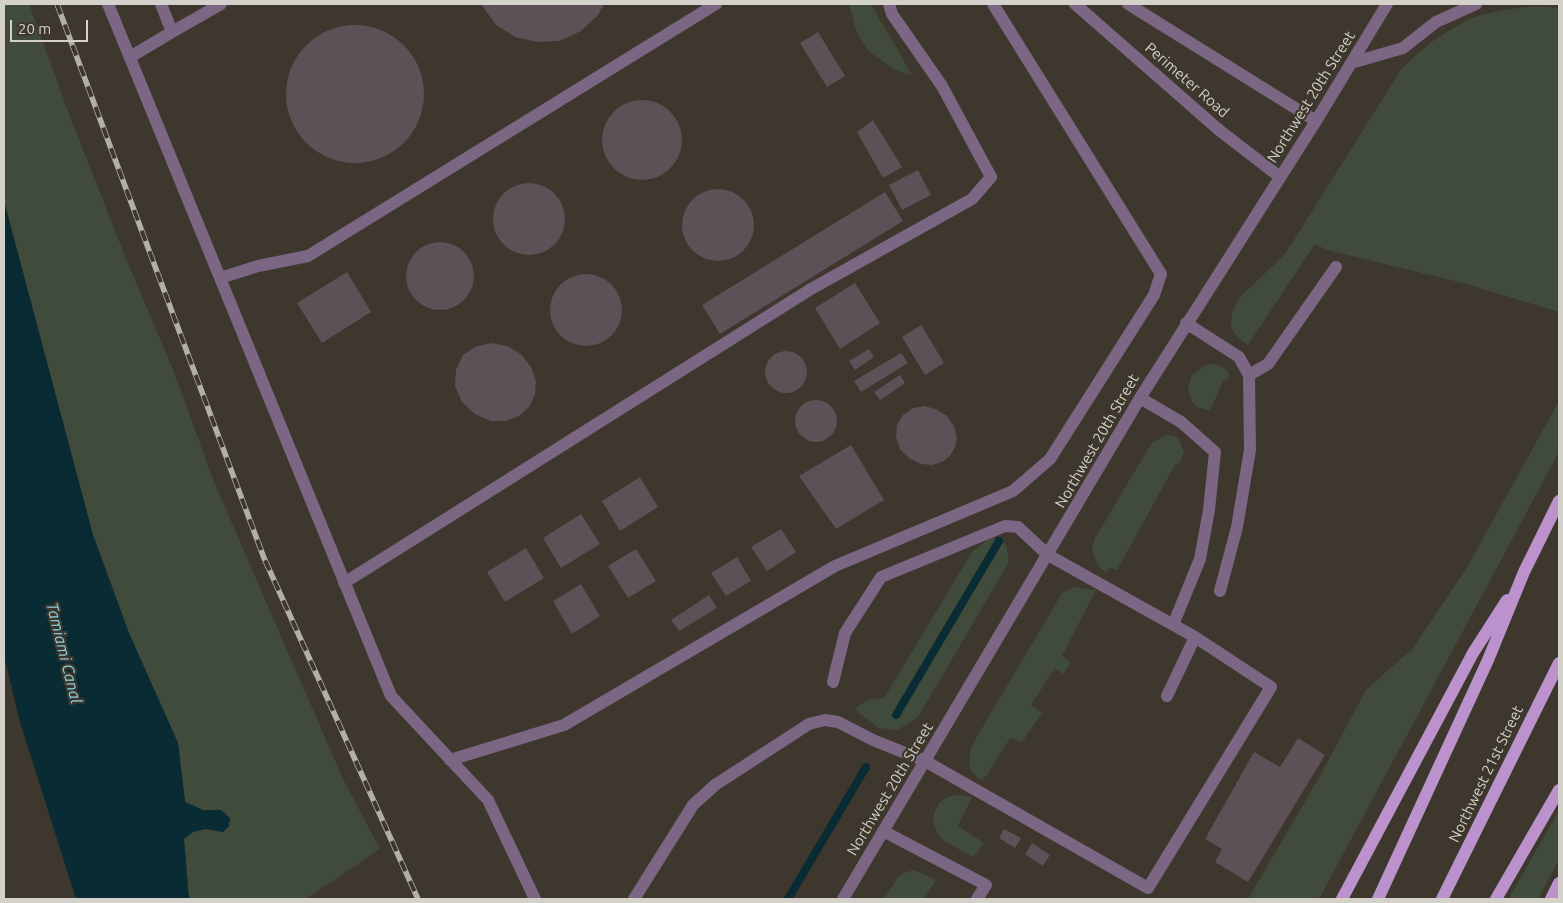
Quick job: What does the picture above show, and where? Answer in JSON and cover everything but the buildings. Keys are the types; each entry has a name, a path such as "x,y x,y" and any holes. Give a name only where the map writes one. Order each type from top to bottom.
{"main road":[{"path":"1378,899 1488,660 1524,572 1559,501"},
{"path":"1342,899 1473,653 1524,572"},
{"name":"Northwest 21st Street","path":"1442,899 1559,663"},
{"path":"1496,899 1559,790"},
{"path":"1551,899 1559,883"}],"street":[{"path":"108,4 391,696 488,800 535,899"},
{"path":"161,4 172,32"},
{"path":"130,57 221,4"},
{"path":"220,278 258,266 308,256 716,4"},
{"path":"344,583 811,289 972,199 991,177 942,86 892,14 889,4"},
{"path":"450,760 564,725 835,566 1013,491 1050,459 1154,295 1161,274 994,4"},
{"name":"Perimeter Road","path":"1075,4 1219,130 1280,177"},
{"name":"Perimeter Road","path":"1128,4 1316,121"},
{"name":"Northwest 20th Street","path":"843,899 1140,398 1316,121 1386,4"},
{"path":"1351,63 1403,48 1436,22 1476,4"},
{"path":"1249,375 1268,364 1336,267"},
{"path":"1186,323 1239,357 1249,375 1250,450 1238,527 1220,591"},
{"path":"1140,398 1181,422 1215,452 1209,510 1200,559 1173,625"},
{"path":"634,899 693,805 715,785 809,724 825,720 838,722 873,740 925,761 1148,888 1271,687 1195,637 1048,555 1018,527 1005,526 881,577 845,633 832,682"},
{"path":"1168,696 1195,637"},
{"path":"883,831 986,885 977,899"}],"green space":[{"path":"4,4 29,4 69,114 127,261 174,372 214,482 343,779 380,849 306,899 189,899 184,839 193,832 205,829 223,832 221,810 203,810 185,802 178,743 129,633 93,535 4,201"},
{"path":"849,4 871,4 912,75 895,70 868,51 856,31"},
{"path":"1535,6 1559,8 1559,312 1463,283 1327,250 1315,244 1248,345 1242,341 1235,334 1231,326 1232,313 1238,299 1282,257 1292,243 1402,68 1430,43 1470,18 1503,10"},
{"path":"1208,364 1218,365 1227,370 1230,378 1223,381 1210,411 1197,407 1192,402 1188,389 1192,375"},
{"path":"1559,401 1559,452 1319,899 1248,899 1321,774 1366,690 1413,648 1466,569"},
{"path":"1172,435 1178,438 1184,452 1181,462 1175,465 1117,570 1110,568 1106,573 1098,566 1092,549 1095,538 1151,444 1164,436"},
{"path":"991,537 1006,544 1009,562 918,717 898,730 879,728 854,709 868,700 884,698 972,552"},
{"path":"1073,587 1096,590 1062,656 1071,662 1063,674 1055,668 1031,705 1042,713 1022,742 1010,738 982,780 972,772 969,764 971,747 1062,593"},
{"path":"958,795 972,797 958,826 984,843 973,857 939,836 933,822 934,813 939,803 947,797"},
{"path":"1559,811 1559,860 1538,899 1508,899"},
{"path":"915,870 936,880 924,899 884,899 898,877 906,872"}],"water":[{"name":"Tamiami Canal","path":"4,201 93,535 129,633 178,743 185,802 203,810 221,810 230,818 229,826 223,832 205,829 193,832 184,839 189,899 76,899 20,722 4,656"}],"waterway":[{"path":"896,715 999,541"},
{"path":"788,899 866,767"}],"railway":[{"path":"57,4 264,558 418,899"}]}
